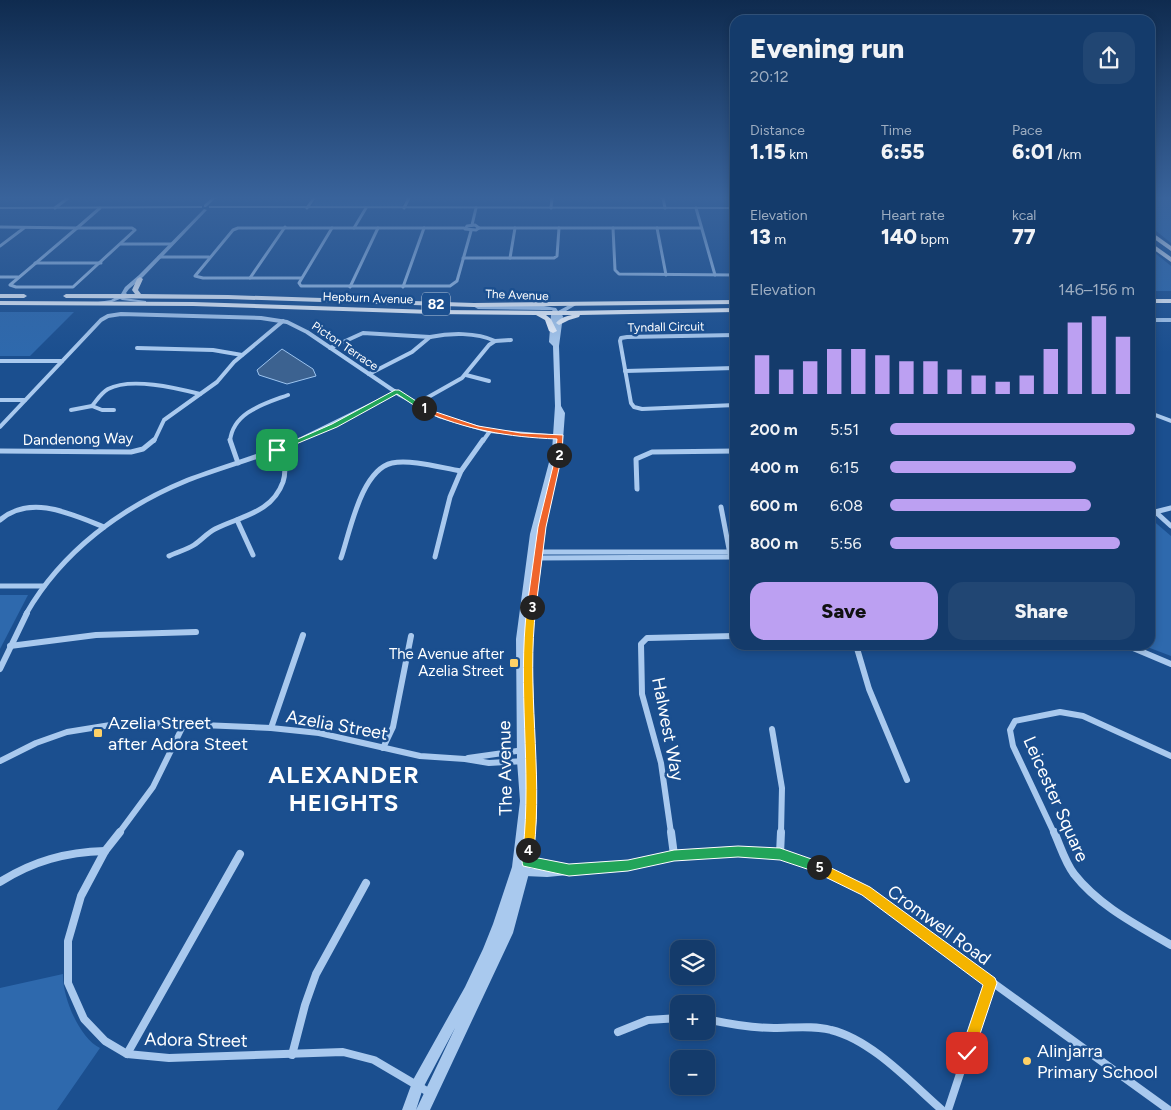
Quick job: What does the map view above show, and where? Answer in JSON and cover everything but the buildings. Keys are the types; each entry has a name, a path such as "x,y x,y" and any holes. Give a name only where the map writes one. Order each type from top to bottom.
{"main road":[{"path":"1158,250 1171,260"},
{"path":"139,296 135,290 141,278"},
{"path":"65,296 107,293 127,288"},
{"path":"1155,295 1171,295"},
{"name":"Hepburn Avenue","path":"0,296 139,296 474,305 730,302"},
{"path":"1155,301 1171,301"},
{"name":"Hepburn Avenue","path":"0,303 178,304 432,312 558,313 730,310"},
{"path":"559,323 567,318 577,316 622,315 643,312"},
{"path":"537,313 548,319 553,330"}],"street":[{"path":"50,250 10,284 12,286 77,286 114,250"},
{"path":"100,303 128,293 166,250"},
{"path":"216,250 195,275 196,277 301,278"},
{"path":"250,278 270,250"},
{"path":"318,250 299,284 304,286 350,287 453,285 457,281 465,250"},
{"path":"350,287 368,250"},
{"path":"403,287 416,250"},
{"path":"510,258 511,250"},
{"path":"463,258 554,258 558,256 558,250"},
{"path":"614,250 616,273 623,275 730,275"},
{"path":"661,250 666,275"},
{"path":"706,250 714,275"},
{"path":"159,257 209,258"},
{"path":"34,263 100,263"},
{"path":"0,276 18,277"},
{"path":"122,296 127,288 141,278"},
{"path":"122,296 122,300 178,304"},
{"name":"The Avenue","path":"424,1110 430,1093 488,976 507,933 521,866 525,801 528,641 534,555 559,453 556,346 560,316 554,310 544,308 478,307 474,305"},
{"name":"The Avenue","path":"556,346 552,342 554,315 573,305"},
{"name":"Picton Terrace","path":"62,361 101,320 108,316 121,314 261,318 283,321 302,329 416,404 450,420 490,431 558,437"},
{"path":"1155,320 1171,320"},
{"name":"Dandenong Way","path":"0,452 130,452 143,449 153,443 164,420 217,382 229,367 283,321"},
{"path":"330,348 363,333 430,337 441,335 485,336 495,341"},
{"name":"Tyndall Circuit","path":"730,335 621,338 620,341 631,403 634,407 642,409 730,405"},
{"path":"369,374 412,352 430,337"},
{"path":"416,404 466,375 489,345 495,341 511,340"},
{"path":"137,348 213,350 242,355"},
{"path":"0,361 62,361"},
{"path":"0,427 62,361"},
{"path":"626,370 730,368"},
{"path":"466,375 489,381"},
{"path":"92,406 104,391 119,385 168,386 200,394"},
{"path":"0,670 10,646 44,586 65,562 104,528 132,508 175,486 277,450 335,425 397,392"},
{"path":"238,464 230,441 232,428 239,419 256,409 288,395"},
{"path":"0,400 25,400"},
{"path":"70,410 92,406 102,410 114,410"},
{"path":"1155,416 1171,421"},
{"path":"435,557 450,497 461,471 490,431"},
{"path":"169,556 194,545 211,531 261,510 272,503 278,495 286,472 286,463 277,450"},
{"path":"638,489 636,459 652,452 730,451"},
{"path":"341,558 363,493 378,468 398,463 461,471"},
{"path":"0,520 19,509 54,508 104,528"},
{"path":"721,508 730,543"},
{"path":"1155,512 1171,508"},
{"path":"1155,512 1171,526"},
{"path":"237,520 253,555"},
{"path":"534,555 730,555"},
{"path":"0,586 44,586"},
{"path":"10,646 96,635 196,632"},
{"path":"271,728 303,635"},
{"path":"384,748 393,727 411,636"},
{"name":"Halwest Way","path":"674,855 661,764 642,694 641,644 647,638 659,636 730,636"},
{"path":"857,650 869,689 907,780"},
{"path":"1138,650 1171,664"},
{"name":"Leicester Square","path":"1171,756 1083,716 1060,712 1016,721 1010,730 1013,746 1072,872 1086,890 1109,908 1171,945"},
{"name":"Azelia Street","path":"0,761 52,738 103,724 129,722 271,728 319,733 420,756 465,759 489,763 526,755"},
{"name":"Adora Street","path":"184,724 153,787 104,851 81,896 68,941 68,983 84,1019 105,1041 127,1054 169,1058 343,1052 374,1060 430,1093"},
{"path":"772,729 782,788 780,854"},
{"name":"Azelia Street","path":"465,759 489,754 526,755"},
{"path":"0,882 33,862 75,851 104,851"},
{"name":"Cromwell Road","path":"521,866 547,873 628,865 674,855 738,851 780,854 822,868 866,891 990,983 1169,1110"},
{"path":"127,1054 240,854"},
{"name":"The Avenue","path":"409,1110 418,1085 469,991 487,953 521,866"},
{"path":"292,1055 304,1005 316,974 366,883"},
{"path":"948,1110 990,983"},
{"path":"618,1032 648,1020 670,1019"},
{"path":"715,1021 773,1028 821,1028 839,1032 866,1046 942,1110"}],"shaded area":[{"path":"1155,253 1171,266 1171,291 1155,291"},
{"path":"0,312 74,312 30,356 0,356"},
{"path":"282,349 313,369 316,376 287,384 259,375 257,370"},
{"path":"1155,522 1171,536 1171,656 1155,650"},
{"path":"0,595 28,595 0,649"},
{"path":"63,974 65,993 73,1015 85,1035 100,1048 57,1110 0,1110 0,988"}],"place":[{"name":"The Avenue after Azelia Street","path":"514,663"},
{"name":"Azelia Street after Adora Steet","path":"98,733"},
{"name":"Alinjarra Primary School","path":"1027,1061"}],"district":[{"name":"ALEXANDER HEIGHTS","path":"344,789"}],"route":[{"path":"277,450 335,425 397,392 436,414 478,428 501,433 561,437 542,527 528,641 532,818 527,862 547,864 569,870 628,865 674,855 738,851 780,854 822,868 866,891 990,983 967,1053"}]}
